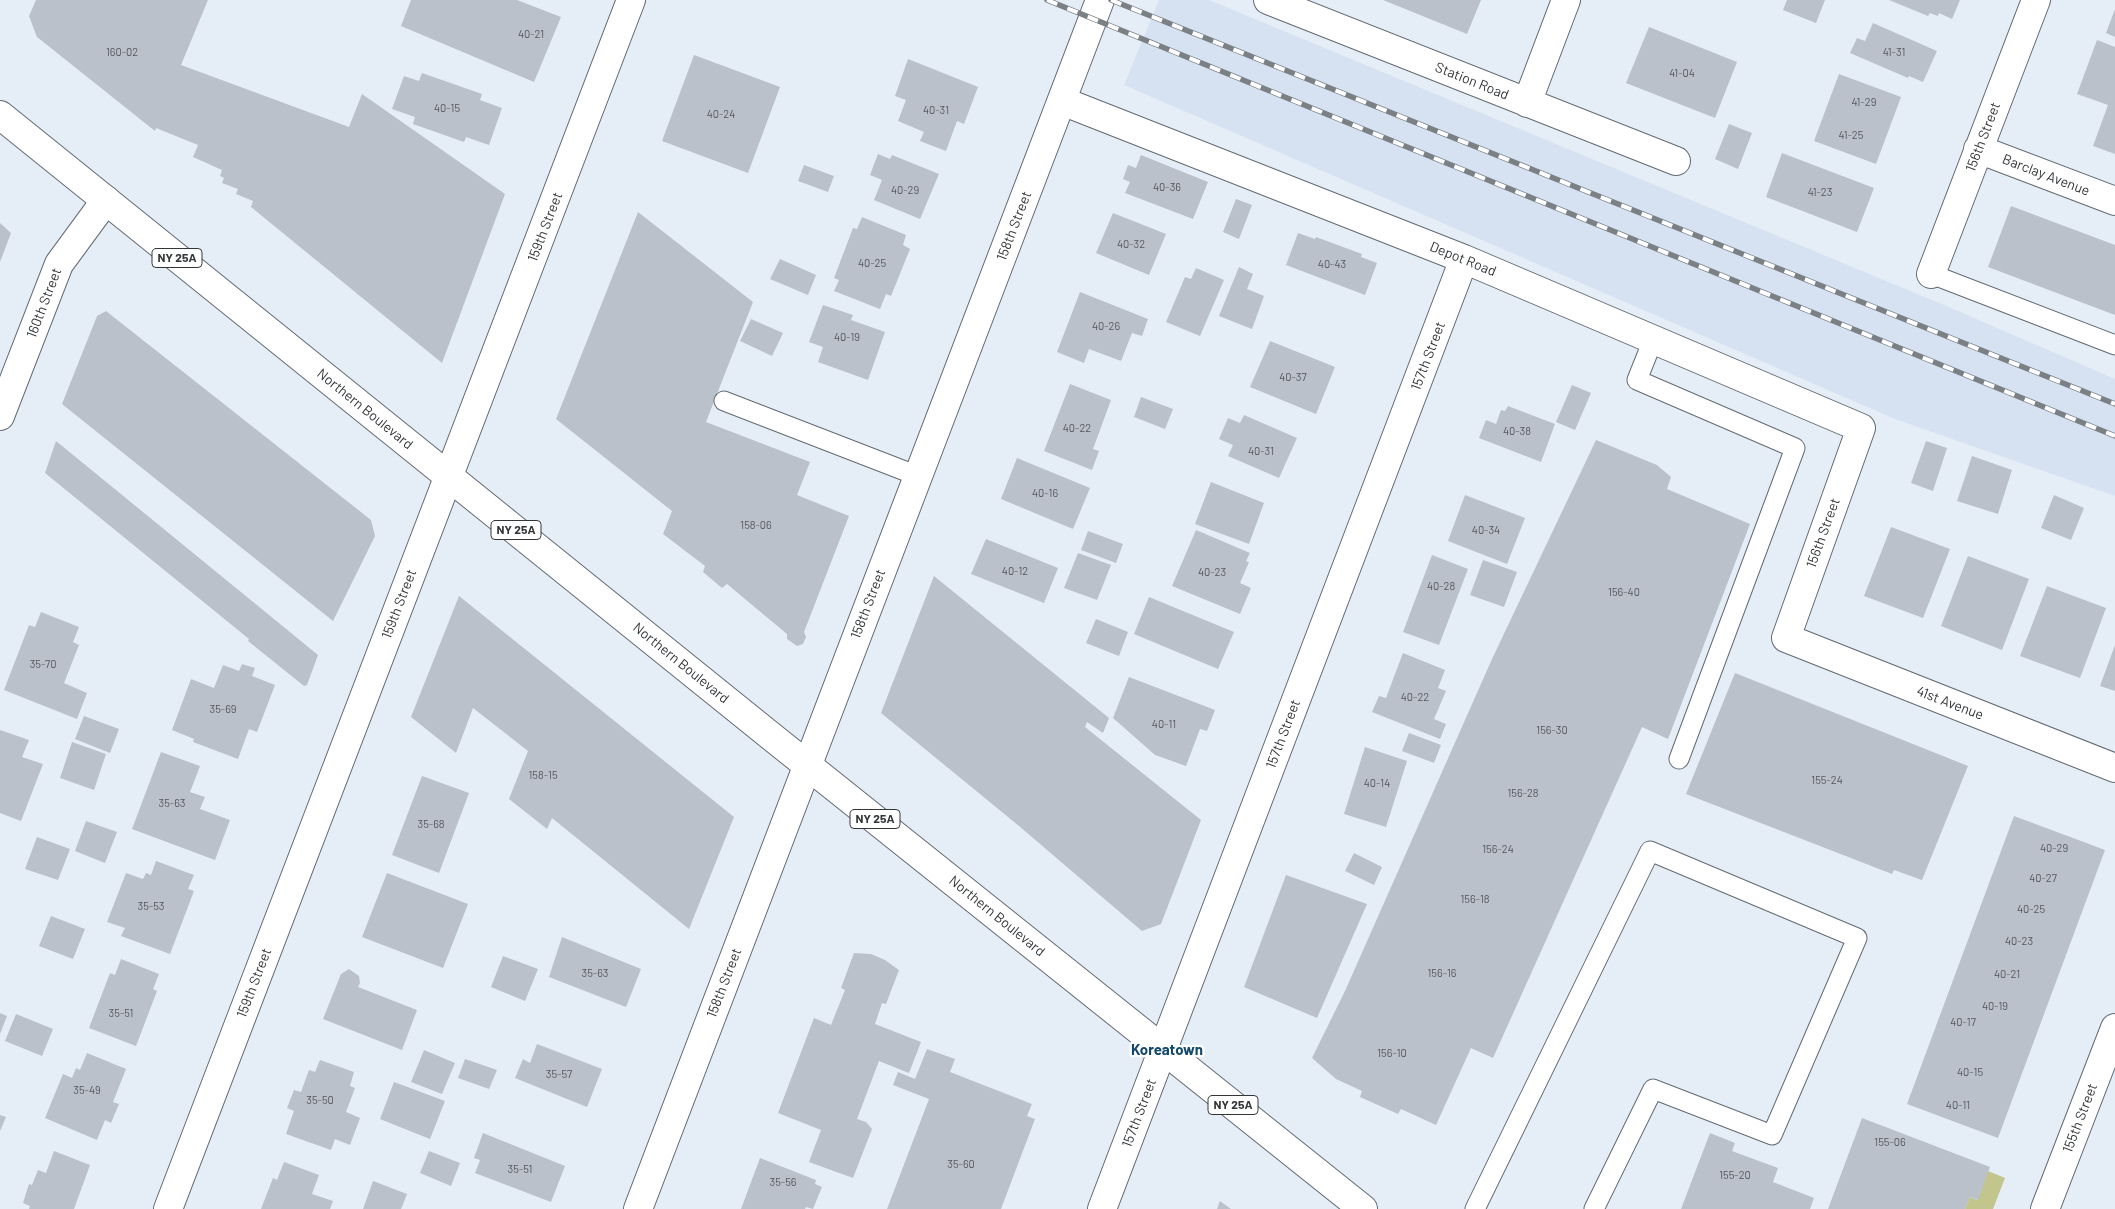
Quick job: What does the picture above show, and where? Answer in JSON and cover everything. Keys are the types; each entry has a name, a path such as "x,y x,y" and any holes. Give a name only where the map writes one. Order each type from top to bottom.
{"street":[{"name":"159th Street","path":"168,1209 631,0"},
{"name":"158th Street","path":"638,1209 1100,0"},
{"name":"Station Road","path":"1268,0 1676,162"},
{"path":"1526,103 1566,0"},
{"name":"156th Street","path":"1931,274 2036,0"},
{"name":"Depot Road","path":"1062,101 1464,259 1861,428"},
{"name":"Northern Boulevard","path":"0,115 808,766 1363,1209"},
{"name":"Barclay Avenue","path":"1978,149 2115,201"},
{"name":"160th Street","path":"0,416 59,264 106,200"},
{"name":"157th Street","path":"1102,1209 1464,259"},
{"name":"156th Street","path":"1786,638 1861,428"},
{"name":"41st Avenue","path":"1786,638 2115,768"},
{"name":"155th Street","path":"2045,1209 2115,1028"}],"lane":[{"path":"1931,274 2115,345"},
{"path":"1654,340 1637,380 1795,448 1679,759"},
{"path":"724,401 918,476"},
{"path":"1475,1209 1650,851 1858,938 1772,1134 1653,1088 1594,1209"}],"shaded area":[{"path":"1159,0 1209,0 1944,305 2115,379 2115,496 1895,419 1124,85"}],"green space":[{"path":"1988,1171 2005,1178 1993,1209 1965,1209 1970,1197 1977,1200"}],"building":[{"path":"36,0 208,0 181,65 349,127 362,94 505,194 442,363 251,207 253,201 236,194 238,189 222,183 224,178 220,176 222,170 193,157 198,145 156,128 155,131 37,37 29,16"},
{"path":"411,0 517,0 561,17 534,82 401,26"},
{"path":"1383,0 1481,0 1467,34"},
{"path":"1787,0 1825,0 1816,23 1783,10"},
{"path":"1889,0 1960,0 1952,19 1939,13 1938,16 1930,13 1928,16"},
{"path":"2115,9 2115,37 2106,33"},
{"path":"1873,23 1937,51 1923,82 1909,76 1908,78 1850,53 1857,38 1865,41"},
{"path":"1649,27 1737,62 1715,118 1626,83"},
{"path":"2097,40 2115,47 2115,154 2093,146 2108,105 2077,94"},
{"path":"694,55 780,87 748,173 662,141"},
{"path":"908,59 978,87 964,124 957,121 946,151 920,141 924,132 898,121 906,100 895,96"},
{"path":"422,73 482,94 480,100 502,108 489,145 466,137 464,142 413,124 415,117 392,109 404,76 419,81"},
{"path":"1839,74 1901,97 1876,164 1814,141"},
{"path":"1729,124 1752,133 1738,169 1715,159"},
{"path":"1782,153 1874,188 1857,232 1766,197"},
{"path":"878,154 890,159 892,155 939,174 920,219 874,200 882,180 870,175"},
{"path":"1141,155 1208,182 1193,219 1125,193 1130,182 1123,179 1128,165 1136,168"},
{"path":"804,165 834,176 828,192 798,181"},
{"path":"1236,199 1252,205 1239,239 1223,232"},
{"path":"2011,206 2115,245 2115,315 1988,267"},
{"path":"638,212 753,302 706,422 810,462 797,495 849,516 804,632 806,637 803,644 797,646 787,639 787,634 727,584 722,588 703,572 705,566 663,534 672,511 556,419"},
{"path":"1113,213 1166,234 1149,275 1096,253"},
{"path":"862,217 906,235 903,245 910,249 891,296 886,294 880,309 834,291 839,280 834,278 853,228 857,229"},
{"path":"0,223 11,233 0,262"},
{"path":"1298,233 1315,239 1316,237 1362,254 1361,257 1377,263 1365,295 1286,265"},
{"path":"780,259 816,275 808,295 770,279"},
{"path":"1239,267 1253,274 1247,289 1264,296 1252,329 1219,316"},
{"path":"1196,268 1224,280 1200,336 1166,322 1185,277 1191,279"},
{"path":"1080,292 1148,319 1142,336 1132,333 1121,361 1089,349 1084,363 1057,352"},
{"path":"823,305 853,315 851,320 885,332 868,380 818,362 823,347 809,342"},
{"path":"106,311 371,520 375,536 333,621 62,404 97,316"},
{"path":"751,319 783,333 772,356 740,341"},
{"path":"1270,341 1335,367 1316,414 1250,387"},
{"path":"1070,384 1111,400 1093,449 1099,451 1092,470 1044,451"},
{"path":"1572,385 1591,393 1575,430 1556,422"},
{"path":"1141,397 1173,409 1165,429 1134,417"},
{"path":"1508,406 1555,424 1541,462 1479,438 1486,420 1496,424 1501,410 1505,411"},
{"path":"1244,415 1297,438 1279,478 1228,456 1233,445 1219,439 1228,418 1240,423"},
{"path":"1596,440 1657,465 1671,477 1667,489 1750,524 1668,739 1642,727 1493,1058 1471,1048 1436,1125 1401,1109 1398,1114 1360,1097 1362,1091 1336,1079 1312,1058 1345,991 1492,659"},
{"path":"56,441 318,655 307,685 304,686 248,641 249,639 45,473"},
{"path":"1926,441 1947,448 1933,491 1911,483"},
{"path":"1972,456 2012,470 1998,514 1957,501"},
{"path":"1017,458 1090,488 1073,529 1001,499"},
{"path":"1211,482 1264,503 1249,544 1195,524"},
{"path":"1465,495 1525,518 1507,564 1448,541"},
{"path":"2054,495 2084,508 2071,540 2041,528"},
{"path":"1891,527 1950,549 1923,618 1864,596"},
{"path":"1196,530 1250,553 1246,561 1249,562 1240,583 1251,588 1240,614 1172,586"},
{"path":"1088,531 1123,544 1116,563 1081,550"},
{"path":"986,539 1058,568 1044,603 971,574"},
{"path":"1078,553 1111,565 1097,600 1064,588"},
{"path":"1432,555 1468,569 1439,645 1403,632"},
{"path":"1968,556 2029,579 2002,650 1941,626"},
{"path":"1483,560 1517,572 1504,607 1470,595"},
{"path":"934,576 1109,718 1103,733 1087,722 1085,727 1201,820 1161,924 1142,931 1019,826 881,713"},
{"path":"2047,586 2106,608 2080,678 2020,656"},
{"path":"459,596 734,817 689,929 552,818 547,829 509,799 528,751 473,708 456,753 411,717"},
{"path":"1149,597 1234,632 1218,669 1134,634"},
{"path":"41,612 79,627 73,642 79,645 64,683 87,693 77,719 4,690 29,625 35,627"},
{"path":"1096,619 1128,632 1119,656 1086,643"},
{"path":"2115,645 2115,691 2100,686"},
{"path":"1403,653 1445,670 1438,688 1446,691 1434,719 1446,724 1440,739 1372,712 1379,696 1386,698"},
{"path":"242,664 255,668 252,676 275,685 257,732 249,729 238,759 193,742 194,739 172,730 191,679 214,688 223,665 239,671"},
{"path":"1735,673 1968,766 1922,880 1894,870 1892,874 1686,794"},
{"path":"1129,677 1215,710 1207,731 1200,729 1186,766 1155,755 1113,718"},
{"path":"84,716 119,729 110,753 75,739"},
{"path":"0,730 29,740 22,757 43,764 21,821 0,813"},
{"path":"1409,733 1441,745 1434,763 1402,751"},
{"path":"72,742 106,754 94,790 60,778"},
{"path":"1365,747 1407,761 1386,827 1344,814"},
{"path":"161,752 200,766 190,792 205,797 200,809 230,820 215,860 132,829"},
{"path":"422,776 469,793 439,873 392,855"},
{"path":"2014,816 2105,850 1998,1138 1907,1104"},
{"path":"86,821 117,832 105,863 75,851"},
{"path":"37,837 70,849 58,880 25,869"},
{"path":"1354,853 1382,867 1374,885 1345,871"},
{"path":"156,861 194,875 188,889 194,891 170,954 121,936 125,928 107,922 126,873 143,879 146,873 151,875"},
{"path":"387,873 468,904 443,968 362,937"},
{"path":"1286,875 1367,904 1317,1018 1244,987"},
{"path":"51,916 85,929 73,959 39,946"},
{"path":"562,937 641,969 626,1007 549,977"},
{"path":"854,953 871,954 885,960 899,970 886,1004 882,1003 875,1024 921,1042 909,1073 879,1061 857,1119 866,1122 872,1129 853,1178 809,1162 821,1130 778,1113 814,1018 831,1025 845,990 841,988"},
{"path":"503,956 538,969 525,1001 491,987"},
{"path":"121,959 159,974 153,989 157,991 136,1046 89,1028 110,973 115,975"},
{"path":"349,969 359,976 360,983 358,987 417,1010 402,1050 323,1019 341,974"},
{"path":"0,1013 7,1016 0,1034"},
{"path":"16,1014 53,1029 42,1056 5,1041"},
{"path":"537,1044 602,1069 587,1107 515,1078 523,1059 530,1063"},
{"path":"927,1049 955,1059 950,1072 1032,1104 1027,1116 1035,1119 1001,1209 887,1209 929,1099 893,1085 898,1072 915,1079"},
{"path":"424,1050 455,1063 442,1094 411,1082"},
{"path":"87,1053 126,1069 113,1102 119,1104 111,1123 105,1120 97,1140 45,1118 63,1074 72,1078 76,1068 80,1070"},
{"path":"465,1059 497,1070 489,1089 458,1078"},
{"path":"320,1060 354,1072 350,1086 355,1088 346,1112 360,1118 350,1145 335,1139 331,1150 286,1134 294,1111 287,1108 294,1090 301,1092 309,1070 315,1072"},
{"path":"394,1082 445,1101 430,1139 380,1119"},
{"path":"0,1115 6,1117 0,1131"},
{"path":"1862,1118 1990,1167 1978,1200 1970,1197 1965,1209 1828,1209"},
{"path":"483,1133 565,1166 551,1202 475,1173 480,1160 474,1158"},
{"path":"1710,1133 1735,1143 1732,1151 1778,1168 1773,1182 1814,1198 1810,1209 1681,1209"},
{"path":"54,1151 90,1165 74,1209 29,1209 30,1206 23,1203 29,1184 32,1185 38,1170 46,1173"},
{"path":"429,1151 460,1163 451,1186 420,1173"},
{"path":"760,1158 816,1180 815,1184 822,1187 813,1209 806,1207 805,1209 741,1209"},
{"path":"284,1162 319,1175 312,1194 333,1201 330,1209 261,1209 273,1178 277,1180"},
{"path":"373,1181 407,1194 401,1209 363,1209"},
{"path":"1220,1201 1231,1209 1217,1209"}],"railway":[{"path":"1047,0 2115,436"},
{"path":"1111,0 2115,404"}],"district":[{"name":"Koreatown","path":"1167,1050"}]}
